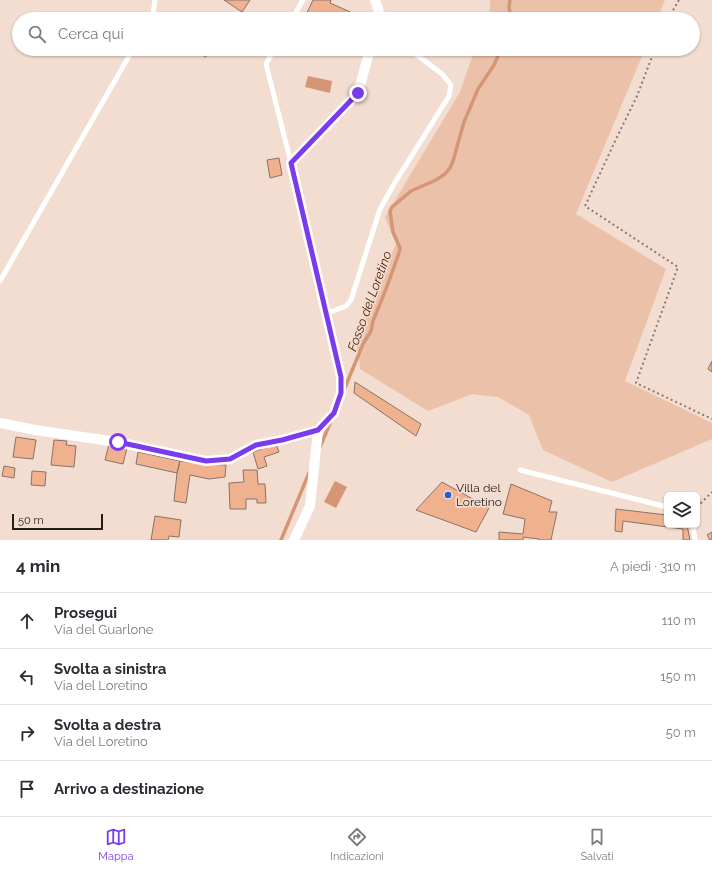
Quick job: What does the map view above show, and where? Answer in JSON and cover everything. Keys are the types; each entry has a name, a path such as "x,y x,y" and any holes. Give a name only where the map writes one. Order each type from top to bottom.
{"street":[{"path":"375,0 379,12"},
{"path":"0,423 35,430 118,442 206,461 230,459 256,445 282,440 318,430 334,413 341,393 341,377 291,163 358,93 368,56"},
{"path":"294,540 310,506 318,430"}],"lane":[{"path":"153,12 155,0"},
{"path":"296,12 303,0"},
{"path":"0,281 129,56"},
{"path":"270,56 266,64 291,163"},
{"path":"326,314 346,306 351,300 380,209 449,96 451,85 442,74 418,56"},
{"path":"520,470 664,506"},
{"path":"693,528 695,540"}],"path":[{"path":"672,12 679,0"},
{"path":"652,56 637,96 585,206 678,267 636,383 712,419"},
{"path":"700,504 712,492"}],"shaded area":[{"path":"490,0 665,0 660,12 489,12"},
{"path":"473,56 642,56 576,214 666,269 625,381 712,423 712,439 612,482 543,450 529,415 498,397 472,394 428,411 360,369 356,337 396,244 385,217 460,92"},
{"path":"308,76 332,81 330,93 305,87"},
{"path":"335,481 347,487 336,508 324,502"}],"building":[{"path":"224,0 250,0 242,12"},
{"path":"313,0 331,0 330,3 350,12 307,12"},
{"path":"279,158 282,175 270,178 267,160"},
{"path":"712,361 712,372 708,369"},
{"path":"355,382 421,424 416,436 354,393"},
{"path":"16,437 36,440 33,459 13,457"},
{"path":"54,440 67,441 66,445 76,446 74,467 51,465"},
{"path":"109,444 127,448 123,464 105,460"},
{"path":"276,444 279,452 264,457 267,466 258,469 253,452"},
{"path":"138,452 180,461 177,473 136,464"},
{"path":"180,461 226,465 225,477 209,479 190,475 186,503 174,501"},
{"path":"4,466 15,468 14,478 2,476"},
{"path":"243,470 257,470 258,484 265,484 266,503 257,503 257,499 246,499 246,509 230,509 229,483 244,482"},
{"path":"32,471 46,472 45,486 31,485"},
{"name":"Villa del Loretino","path":"442,482 489,508 476,532 416,510"},
{"path":"511,484 552,501 549,512 557,512 551,540 539,540 523,537 523,540 499,540 499,532 523,534 525,519 503,514"},
{"path":"616,509 664,515 664,526 623,521 622,532 615,531"},
{"path":"155,516 181,520 179,537 169,536 168,540 151,540"},
{"path":"676,528 688,528 690,540 683,540 683,529"},
{"path":"712,532 712,540 710,540 707,535"}],"waterway":[{"name":"Fosso del Loretino","path":"510,0 510,12"},
{"name":"Fosso del Loretino","path":"344,390 363,344 371,331 373,321 399,253 400,248 393,232 390,211 392,207 411,191 436,180 445,174 450,168 464,122 478,89 494,65 498,56"},
{"name":"Fosso del Loretino","path":"320,447 331,421"},
{"name":"Fosso del Loretino","path":"281,540 309,473"}],"place":[{"name":"Villa del Loretino","path":"448,495"}],"route":[{"path":"118,442 206,461 230,459 256,445 282,440 318,430 334,413 341,393 341,377 291,163 358,93"}]}
